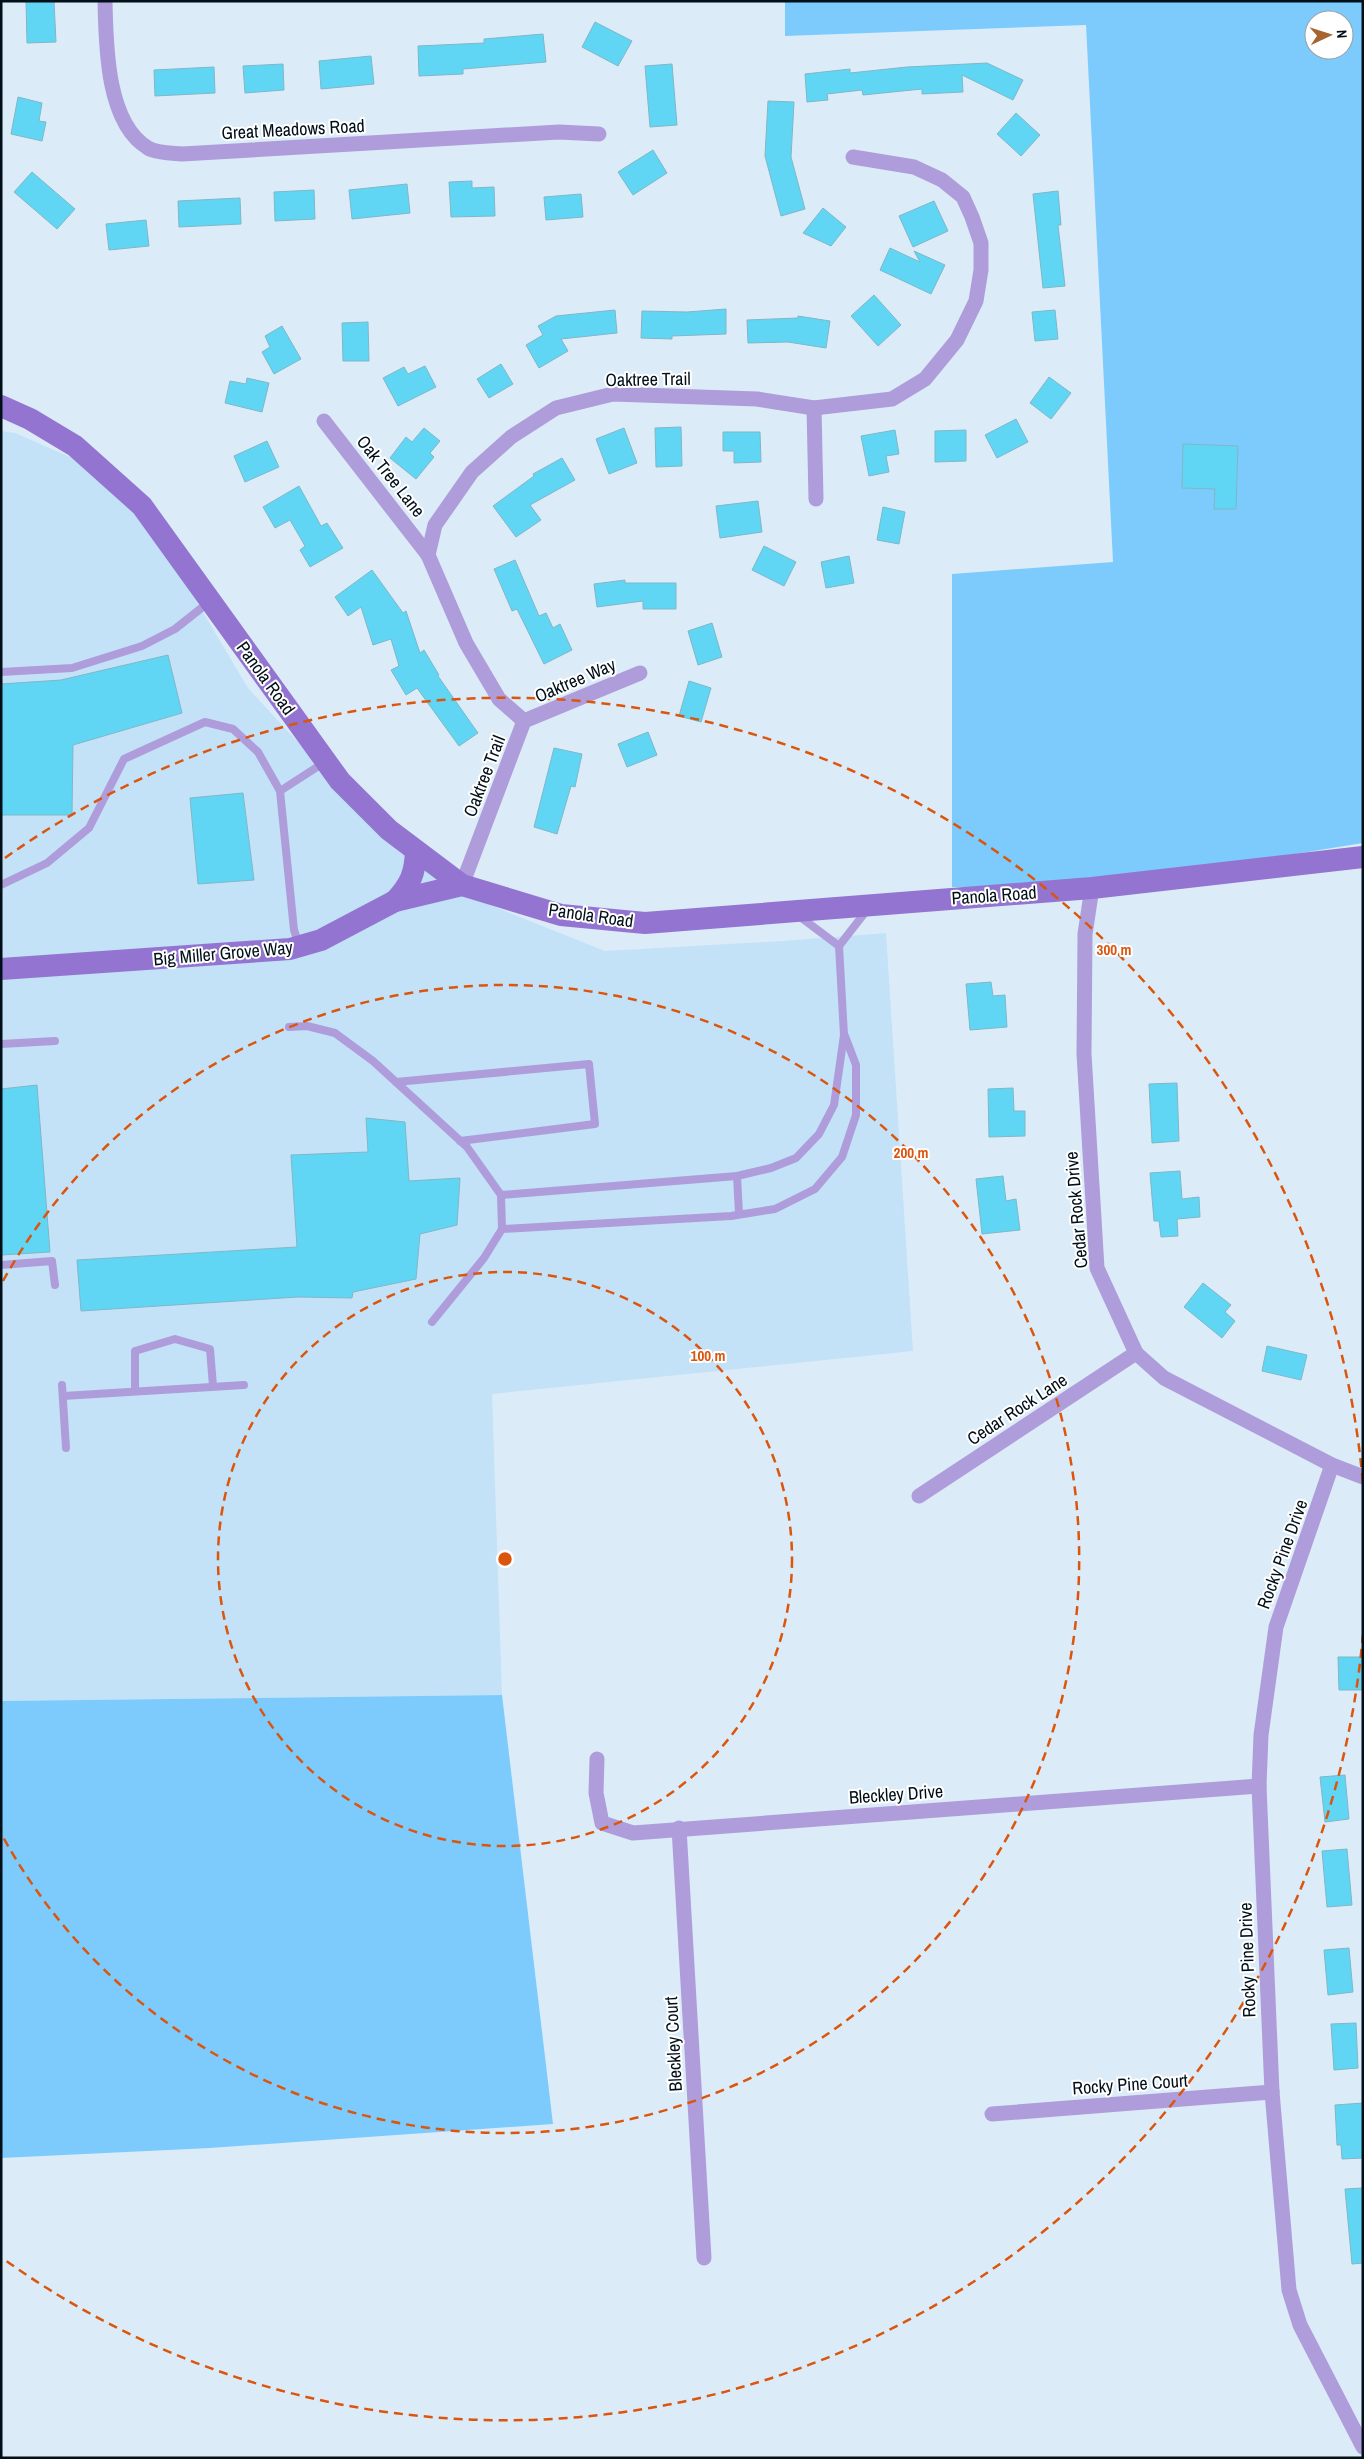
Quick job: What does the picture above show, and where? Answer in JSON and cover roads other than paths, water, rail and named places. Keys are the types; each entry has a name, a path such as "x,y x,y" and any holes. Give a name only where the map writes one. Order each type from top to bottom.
{"main road":[{"name":"Panola Road","path":"1,406 30,419 75,446 142,506 340,782 382,823 462,885 561,915 645,923 1092,888 1363,857"},
{"path":"395,901 405,890 415,872 416,850"},
{"name":"Big Miller Grove Way","path":"1,969 247,953 300,946 321,940 395,901 462,885"}],"street":[{"name":"Great Meadows Road","path":"105,1 106,36 116,102 128,130 148,149 182,154 560,132 599,134"},
{"name":"Oaktree Trail","path":"462,885 524,721 499,699 451,613 428,555 435,525 472,472 511,438 556,408 613,394 758,399 814,408 892,398 924,380 957,340 976,301 980,278 981,244 972,217 962,197 942,180 914,167 854,157"},
{"path":"814,408 816,499"},
{"name":"Oak Tree Lane","path":"324,421 428,555"},
{"name":"Oaktree Way","path":"524,721 640,673"},
{"name":"Cedar Rock Drive","path":"1092,888 1084,934 1084,1054 1097,1268 1136,1353 1164,1378 1332,1465 1363,1477"},
{"name":"Cedar Rock Lane","path":"919,1496 1136,1353"},
{"name":"Rocky Pine Drive","path":"1332,1465 1276,1627 1260,1735 1259,1786 1272,2092 1289,2290 1300,2324 1363,2447"},
{"name":"Bleckley Drive","path":"597,1759 596,1793 602,1823 634,1833 679,1828 1259,1786"},
{"name":"Bleckley Court","path":"679,1828 704,2258"},
{"name":"Rocky Pine Court","path":"992,2114 1272,2092"}],"lane":[{"path":"1,672 72,668 142,646 175,629 210,601"},
{"path":"1,885 46,863 89,828 124,759 205,722 233,730 258,752 280,791 294,930 300,946"},
{"path":"280,791 326,762"},
{"path":"501,1195 737,1176 771,1168 796,1158 819,1134 834,1105 844,1034 839,946 870,905"},
{"path":"793,911 839,946"},
{"path":"289,1027 307,1026 335,1032 373,1061 467,1146 501,1195 502,1229 484,1258 432,1322"},
{"path":"502,1229 740,1214 775,1209 815,1189 842,1157 856,1115 856,1065 844,1034"},
{"path":"1,1044 56,1041"},
{"path":"396,1082 589,1064 595,1124 460,1141"},
{"path":"737,1176 740,1214"},
{"path":"1,1265 52,1261 55,1286"},
{"path":"134,1391 135,1351 175,1339 210,1349 213,1386"},
{"path":"63,1396 244,1384"},
{"path":"62,1385 66,1448"}]}
